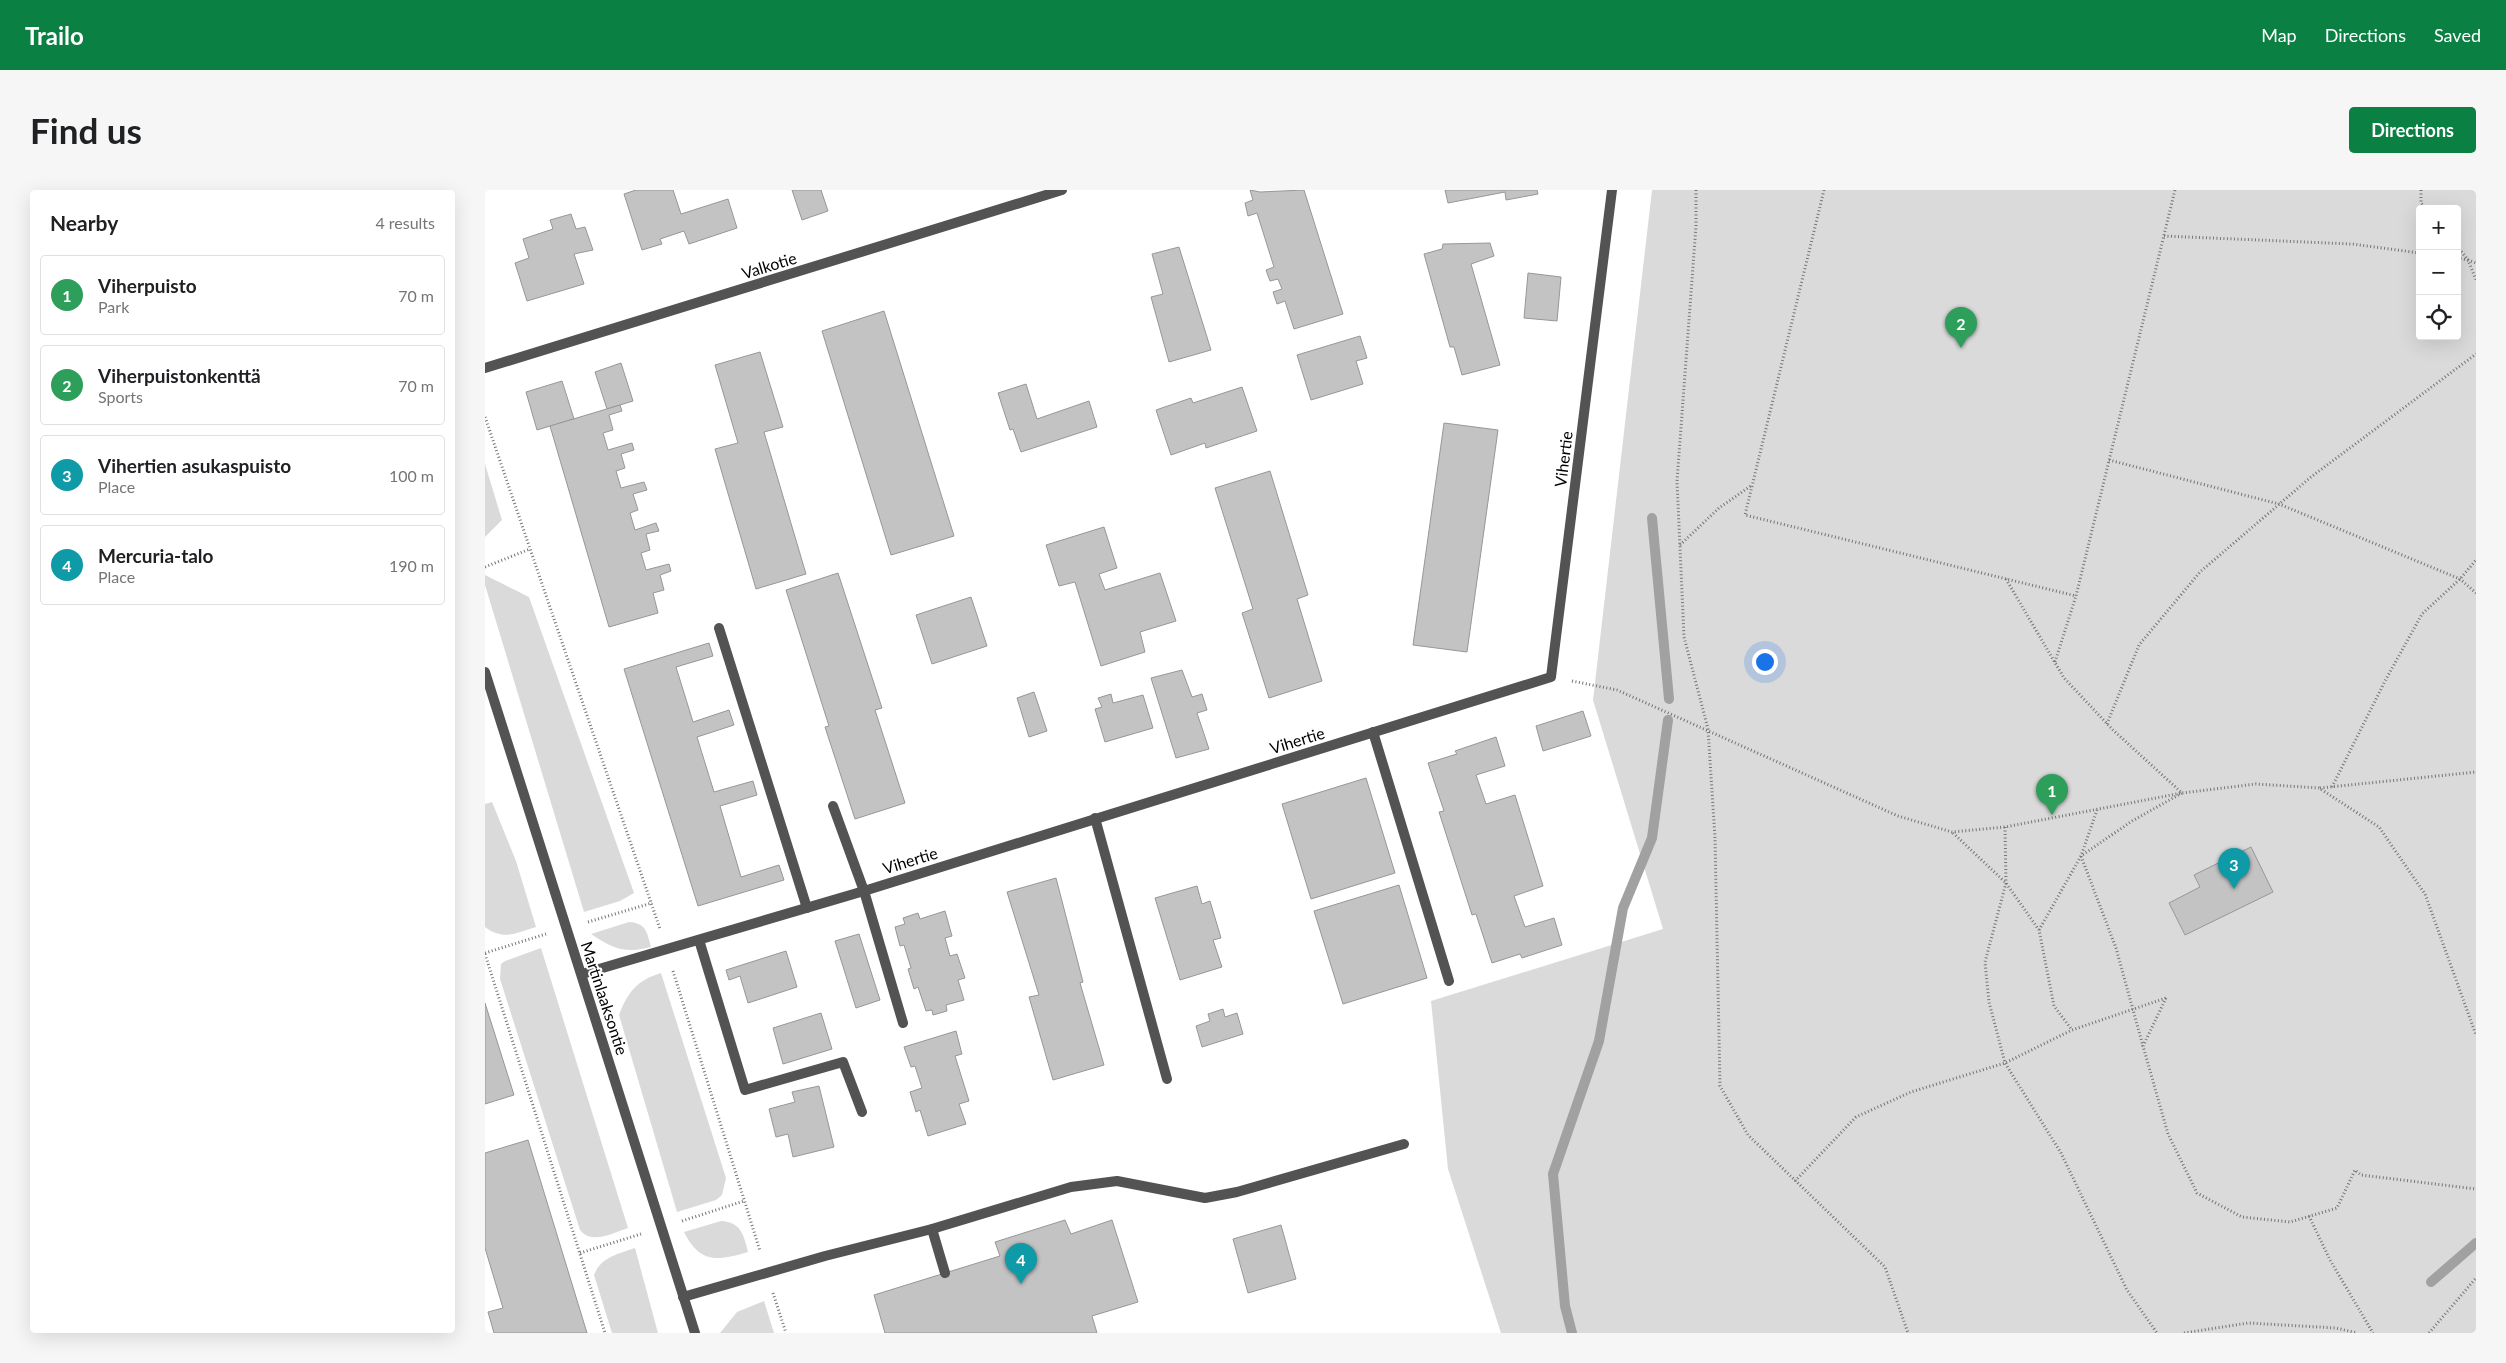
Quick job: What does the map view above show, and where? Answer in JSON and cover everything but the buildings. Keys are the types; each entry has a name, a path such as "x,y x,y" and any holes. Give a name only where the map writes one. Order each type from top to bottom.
{"street":[{"name":"Valkotie","path":"485,368 1061,190"},
{"name":"Vihertie","path":"582,974 864,891 1551,677 1612,190"},
{"path":"719,628 807,908"},
{"name":"Martinlaaksontie","path":"485,672 695,1333"},
{"path":"1373,732 1449,980"},
{"path":"833,806 864,891 903,1023"},
{"path":"1095,818 1167,1079"},
{"path":"699,940 745,1090 843,1062 862,1112"},
{"path":"683,1298 767,1272 932,1229 1071,1188 1117,1181 1205,1198 1237,1192 1404,1144"},
{"path":"932,1229 945,1273"}],"path":[{"path":"1696,190 1696,226 1677,481 1684,637 1708,729 1715,838 1720,1086 1748,1136 1885,1267 1908,1333"},
{"path":"1823,190 1745,515 2076,596"},
{"path":"2055,662 2076,596 2175,190"},
{"path":"2421,190 2422,205"},
{"path":"2163,236 2352,244 2416,252"},
{"path":"2460,250 2468,260 2476,280"},
{"path":"2461,259 2476,263"},
{"path":"2107,724 2139,645 2200,572 2311,477 2476,354"},
{"path":"485,417 667,950 786,1333"},
{"path":"2109,460 2279,504 2460,579 2476,593"},
{"path":"1680,545 1719,508 1752,485"},
{"path":"485,567 530,548"},
{"path":"2332,787 2385,681 2422,614 2460,579 2476,560"},
{"path":"2005,579 2064,678 2107,724 2182,793"},
{"path":"1551,677 1617,690 1708,729 1897,816 1952,832 2005,827 2182,793 2256,784 2319,788 2476,772"},
{"path":"2319,788 2379,827 2425,894 2476,1035"},
{"path":"2081,856 2131,821 2182,793"},
{"path":"2039,930 2081,856 2098,809"},
{"path":"2005,827 2006,883 1985,962 1989,1002 2005,1063 2061,1152 2127,1290 2157,1333"},
{"path":"1952,832 2006,883 2039,930 2054,1006 2072,1030"},
{"path":"2081,856 2116,948 2168,1134 2197,1193 2242,1217 2290,1222 2337,1208 2355,1170 2361,1175 2476,1189"},
{"path":"485,954 605,1333"},
{"path":"1795,1181 1856,1117 1911,1092 2005,1063 2072,1030 2166,998 2143,1046"},
{"path":"2309,1216 2330,1260 2373,1333"},
{"path":"2429,1333 2476,1278"},
{"path":"2184,1333 2248,1323 2336,1328 2357,1333"}],"shaded area":[{"path":"1652,190 2476,190 2476,1333 1501,1333 1448,1169 1431,1001 1663,929 1593,700"},
{"path":"485,464 502,520 485,537"},
{"path":"485,575 529,597 634,893 620,901 584,912 485,585"},
{"path":"492,802 516,861 536,927 504,935 485,927 485,804"},
{"path":"629,922 639,924 645,929 651,947 633,950 619,949 591,934"},
{"path":"541,948 628,1228 609,1235 590,1237 580,1230 500,979 501,964"},
{"path":"661,973 726,1178 722,1195 716,1200 677,1212 619,1015 634,988 645,979"},
{"path":"721,1221 733,1224 741,1230 748,1252 719,1258 703,1255 690,1242 684,1232"},
{"path":"635,1248 658,1333 612,1333 594,1275 606,1260 616,1254"},
{"path":"764,1301 774,1333 720,1333 737,1312"}],"waterway":[{"path":"1652,518 1669,699"},
{"path":"1572,1333 1565,1306 1553,1174 1599,1041 1623,908 1652,838 1668,720"},
{"path":"2431,1282 2476,1243"}],"place":[{"name":"Viherpuistonkenttä","path":"1961,348"},
{"name":"Viherpuisto","path":"2052,815"},
{"name":"Vihertien asukaspuisto","path":"2234,889"},
{"name":"Mercuria-talo","path":"1021,1284"}]}
